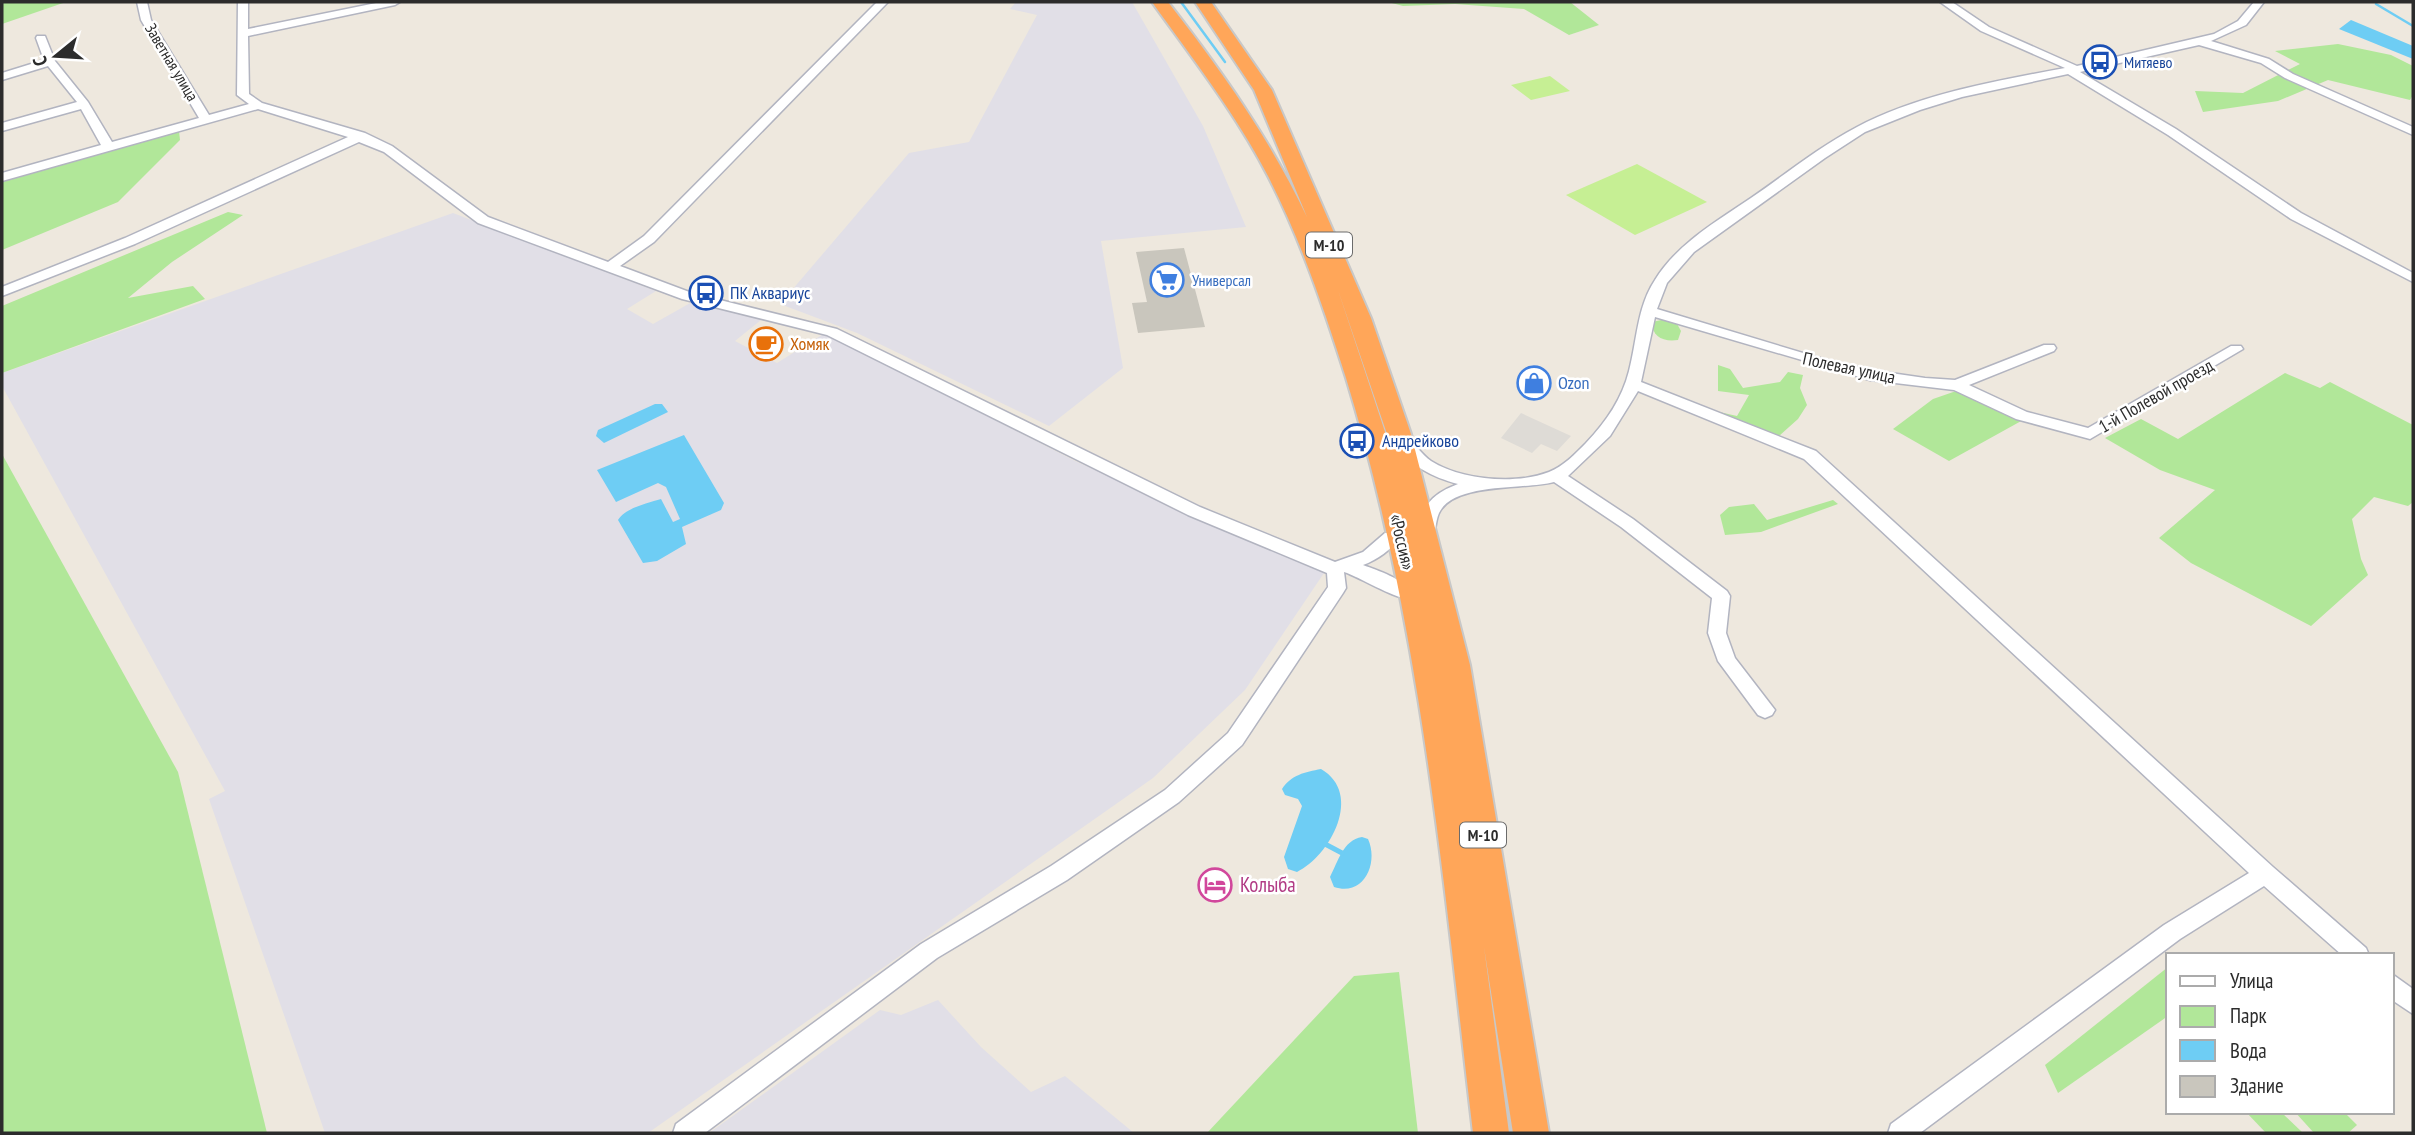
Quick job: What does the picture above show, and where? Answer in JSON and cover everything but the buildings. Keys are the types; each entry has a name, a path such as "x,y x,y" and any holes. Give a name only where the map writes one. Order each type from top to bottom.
{"highway":[{"name":"«Россия»","path":"1160,2 1231,95 1270,162 1315,260 1372,423 1414,592 1435,711 1491,1133"},
{"name":"«Россия»","path":"1203,2 1263,90 1360,318 1399,434 1456,664 1531,1133"},
{"path":"1315,260 1314,277 1356,397 1391,537 1416,665 1435,711"}],"street":[{"name":"Заветная улица","path":"142,2 146,20 206,120"},
{"path":"243,2 243,95 258,105 361,136 388,149 483,220 687,296 832,332 1194,511 1341,568 1381,579 1403,593"},
{"path":"337,2 338,15"},
{"path":"242,34 395,2"},
{"path":"610,267 649,239 883,2"},
{"path":"1945,2 1985,29 2071,66 2071,71 2172,132 2296,216 2413,278"},
{"path":"1426,539 1427,522 1438,503 1459,490 1485,484 1540,480 1566,470 1616,417 1633,384 1649,311 1659,285 1675,262 1755,201 1852,135 1885,119 1932,104 2198,41 2235,28 2259,2"},
{"path":"41,38 50,62 84,104 108,146"},
{"path":"2198,41 2265,61 2289,76 2413,131"},
{"path":"2,77 50,62"},
{"path":"2,127 84,104"},
{"path":"2,177 258,105"},
{"path":"2,292 130,241 361,136"},
{"name":"Полевая улица","path":"1649,311 1771,349 1870,375 1957,386 2049,348"},
{"name":"1-й Полевой проезд","path":"1957,386 1993,406 2046,426 2090,434 2236,349"},
{"path":"1633,384 1810,455 2264,874 2356,953"},
{"path":"1399,434 1408,450 1428,466 1455,478 1485,484"},
{"path":"1556,476 1627,523 1721,596 1717,633 1727,661 1765,710"},
{"path":"1341,568 1369,556 1391,537"},
{"path":"685,1133 929,951 1059,873 1172,796 1235,739 1337,588 1341,568"},
{"path":"1900,1133 2172,932 2264,874"},
{"path":"2394,987 2413,1003"}],"shaded area":[{"path":"1016,2 1132,2 1203,126 1246,227 1101,241 1123,368 1049,426 857,333 780,304 909,153 969,142 1037,15 1010,9"},
{"path":"453,213 656,291 627,309 653,324 692,302 761,320 735,341 777,363 825,333 1075,461 1324,573 1245,690 1153,778 648,1133 325,1133 209,799 225,791 2,386 2,373"},
{"path":"1521,413 1571,436 1557,451 1541,444 1532,453 1501,438"},
{"path":"938,1000 981,1047 1031,1092 1065,1076 1134,1133 709,1133 880,1010 901,1015"}],"green space":[{"path":"2,2 66,2 2,24"},
{"path":"1388,2 1570,2 1599,25 1569,35 1524,9 1455,4 1403,6"},
{"path":"2338,44 2391,55 2413,66 2413,95 2410,100 2328,80 2278,101 2203,112 2195,91 2243,93 2300,64 2275,51"},
{"path":"1550,76 1570,91 1531,100 1511,85"},
{"path":"179,131 180,140 118,202 2,250 2,182"},
{"path":"1637,164 1707,202 1635,235 1566,195"},
{"path":"228,212 243,215 172,262 128,298 193,286 205,299 2,373 2,306"},
{"path":"1666,319 1676,322 1681,331 1678,340 1663,339 1656,335 1652,322"},
{"path":"1718,365 1730,369 1743,388 1780,382 1788,372 1803,375 1800,388 1807,405 1798,419 1779,436 1769,435 1706,409 1737,416 1749,395 1718,391"},
{"path":"2285,373 2320,388 2330,382 2413,425 2413,502 2408,506 2374,497 2352,519 2361,559 2368,575 2311,626 2191,563 2159,538 2215,490 2160,470 2105,438 2141,419 2178,439"},
{"path":"1959,390 1991,408 2023,420 1949,461 1893,429 1933,399"},
{"path":"2,454 178,772 267,1133 2,1133"},
{"path":"1833,500 1838,504 1761,532 1725,535 1720,515 1729,507 1754,504 1767,520"},
{"path":"2166,969 2166,1017 2058,1093 2045,1065"},
{"path":"1399,972 1418,1133 1207,1133 1354,976"},
{"path":"2248,1114 2283,1114 2303,1133 2266,1133"},
{"path":"2297,1114 2346,1114 2357,1125 2348,1133 2314,1133"}],"water":[{"path":"2351,20 2413,46 2413,59 2339,29"},
{"path":"655,404 662,404 668,412 604,443 596,436 598,430"},
{"path":"684,435 724,503 721,510 682,527 686,544 657,561 643,563 618,520 631,509 661,499 673,522 680,519 666,487 658,483 616,502 597,470"},
{"path":"1321,769 1334,780 1340,793 1338,824 1321,853 1297,872 1288,869 1284,857 1302,806 1298,799 1285,795 1282,789 1294,777"},
{"path":"1362,837 1368,839 1371,848 1372,858 1366,876 1354,887 1334,887 1330,877 1342,852 1350,842"}],"waterway":[{"path":"1181,2 1225,62"},
{"path":"2376,4 2413,26"},
{"path":"1325,844 1342,853"}],"place":[{"name":"Митяево","path":"2100,62"},
{"name":"Универсал","path":"1167,280"},
{"name":"ПК Аквариус","path":"706,293"},
{"name":"Хомяк","path":"766,344"},
{"name":"Ozon","path":"1534,383"},
{"name":"Андрейково","path":"1357,441"},
{"name":"Колыба","path":"1215,885"}]}
